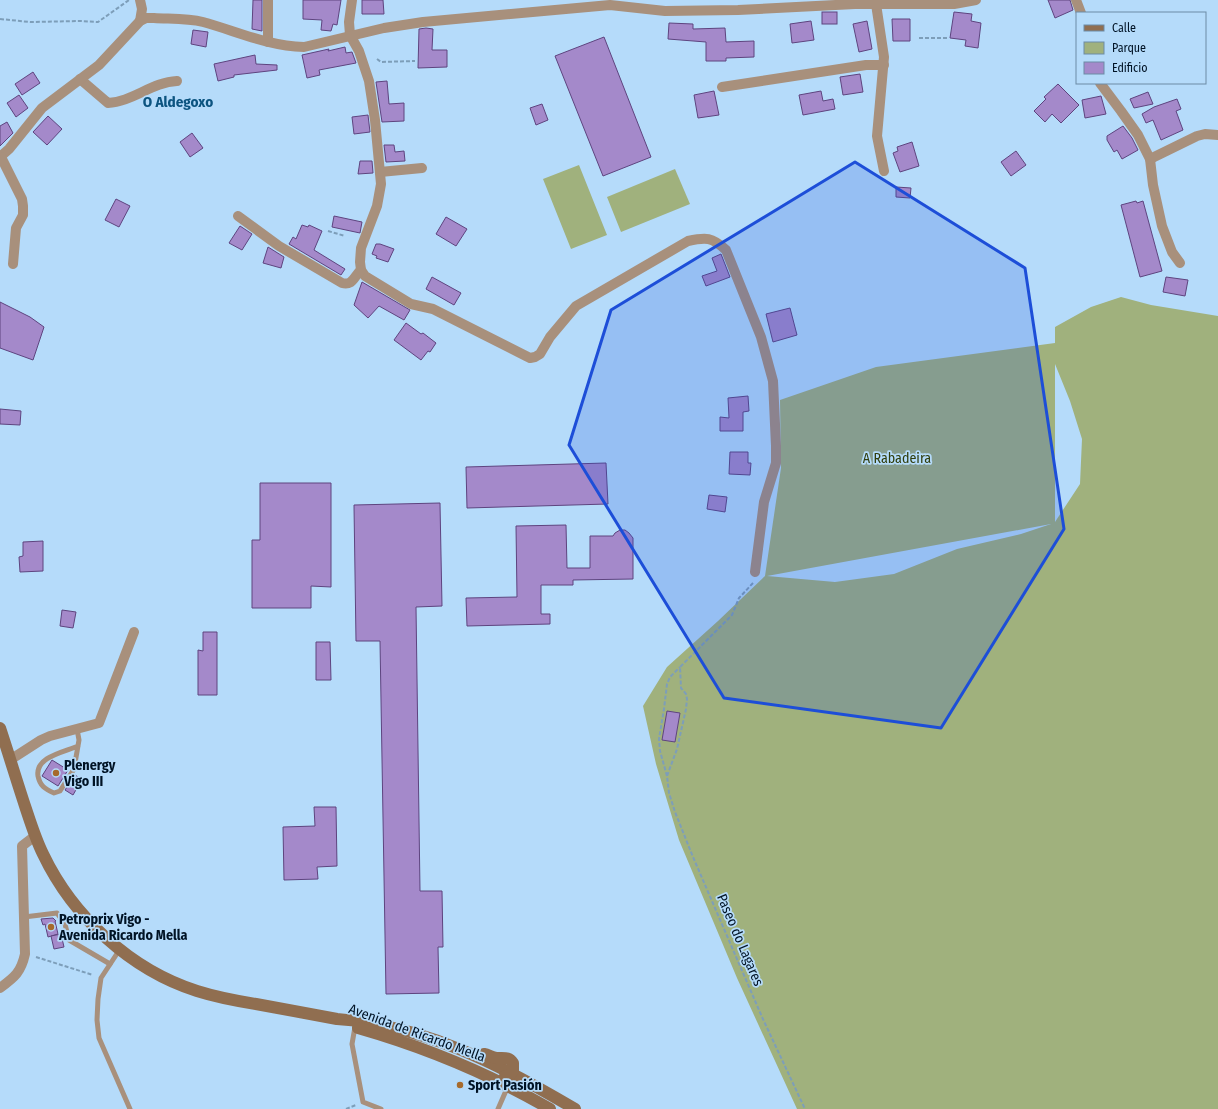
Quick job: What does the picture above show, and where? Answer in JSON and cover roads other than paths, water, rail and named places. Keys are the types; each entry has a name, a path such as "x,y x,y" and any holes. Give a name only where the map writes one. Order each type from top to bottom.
{"main road":[{"name":"Avenida de Ricardo Mella","path":"0,728 6,752 35,836 57,879 75,906 98,930 120,949 141,964 168,980 197,991 234,1000 395,1028 434,1039 505,1071 576,1109"},
{"name":"Avenida de Ricardo Mella","path":"337,1019 355,1027 422,1048 448,1052 505,1071 550,1109"},
{"path":"505,1071 542,1098 554,1109"}],"street":[{"path":"140,0 142,9 140,21"},
{"path":"268,0 268,42"},
{"path":"352,0 349,22 350,35 360,51 369,81 375,120 381,184 377,206 361,248 361,270 365,276 410,304 433,309 526,356 535,357 540,354 550,337 576,306 688,241 707,238 717,242 726,250 761,337 773,381 776,463 764,502 755,572"},
{"path":"13,264 16,228 23,215 23,206 22,199 0,157 9,149 42,108 99,65 140,21 146,18 201,22 268,42 290,47 304,47 350,35 422,22 610,2 665,11 738,10 855,4 954,4 976,0"},
{"path":"1076,0 1081,12"},
{"path":"876,4 884,65 877,136 884,171"},
{"path":"722,87 866,66 884,65"},
{"path":"80,79 108,103 126,98 167,81 177,81"},
{"path":"1101,84 1138,135 1150,159 1153,185 1162,226 1172,252 1180,263"},
{"path":"1150,159 1197,136 1205,134 1218,135"},
{"path":"380,172 422,168"},
{"path":"238,216 279,246 342,284 347,285 352,282 357,273 361,270"},
{"path":"6,752 99,723 134,632"},
{"path":"0,988 17,974 23,965 25,954 22,846 35,836"}],"lane":[{"path":"76,729 79,740 78,746 74,769 60,791 54,793 45,789 40,784 38,772 41,764 46,759 78,746"},
{"path":"24,916 57,914 65,924 69,940 110,964"},
{"path":"120,949 101,978 97,1020 99,1038 130,1109"},
{"path":"355,1027 352,1044 363,1102 382,1109"},
{"path":"498,1109 505,1071"}],"place":[{"name":"Plenergy Vigo III","path":"56,773"},
{"name":"Petroprix Vigo - Avenida Ricardo Mella","path":"51,927"},
{"name":"Sport Pasión","path":"460,1085"}],"district":[{"name":"O Aldegoxo","path":"178,102"}],"park label":[{"name":"A Rabadeira","path":"897,458"}]}
